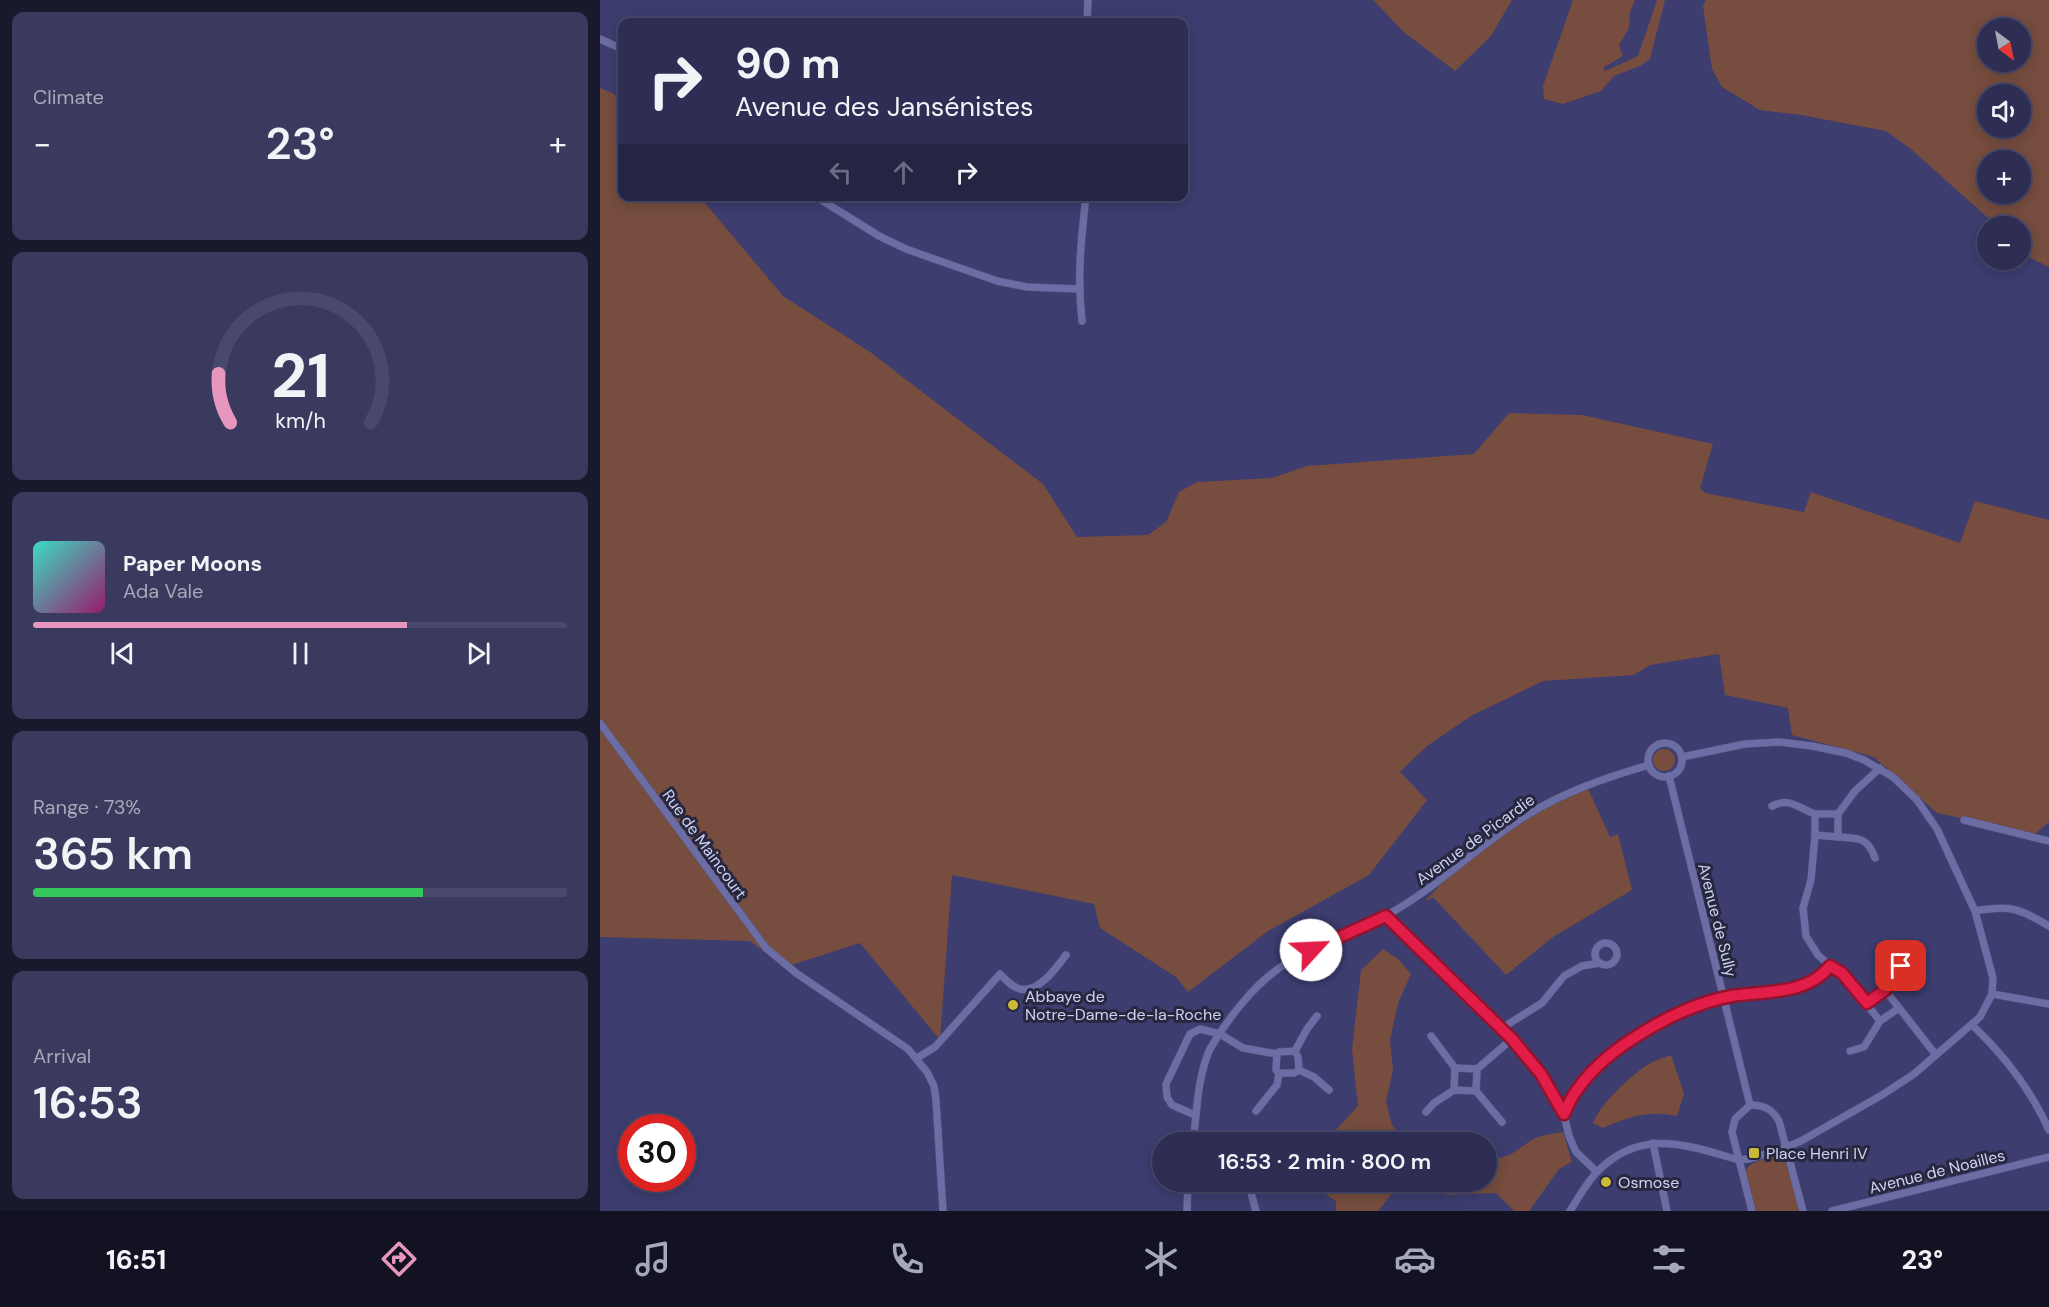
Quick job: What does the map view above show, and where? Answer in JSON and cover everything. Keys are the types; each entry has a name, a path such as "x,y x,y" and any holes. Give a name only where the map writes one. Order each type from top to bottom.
{"street":[{"path":"1087,18 1088,0"},
{"path":"600,39 618,47"},
{"path":"823,201 879,236 906,249 997,282 1027,287 1079,289"},
{"path":"1083,321 1079,289 1079,259 1085,201"},
{"name":"Rue de Maincourt","path":"600,723 752,932 777,959 891,1036 917,1058 930,1077 935,1092 943,1211"},
{"path":"1570,1211 1597,1172 1628,1150 1653,1143 1675,1142 1739,1160 1786,1147 1882,1095 1914,1074 1980,1017 1992,994 1993,978 1975,911 1937,829 1926,811 1906,788 1880,768 1836,750 1779,742 1756,743 1682,757"},
{"path":"1659,744 1674,746 1682,757 1680,767 1668,776 1654,773 1649,765 1649,755 1659,744"},
{"name":"Avenue de Picardie","path":"1194,1132 1202,1075 1210,1050 1244,1001 1278,969 1296,957 1386,916 1435,885 1494,837 1550,802 1604,778 1649,765"},
{"path":"1838,837 1838,814 1854,791 1880,768"},
{"name":"Avenue de Sully","path":"1668,776 1750,1105"},
{"path":"1772,806 1781,802 1791,803 1815,814 1838,814"},
{"path":"1815,814 1811,880 1803,908 1806,936 1818,955 1842,973 1880,1021"},
{"path":"1964,820 2049,841"},
{"path":"1815,836 1859,838 1871,847 1875,858"},
{"path":"1975,911 2001,907 2025,911 2049,927"},
{"path":"1386,916 1502,1028 1541,1074 1564,1114 1569,1136 1576,1152 1597,1172"},
{"path":"917,1058 935,1047 1000,974 1013,986 1028,989 1045,980 1066,955"},
{"path":"1867,1003 1885,990 1901,966 1918,958"},
{"path":"1502,1028 1542,1003 1564,976 1582,966 1600,963"},
{"path":"1564,1114 1575,1091 1583,1082 1614,1053 1659,1023 1724,998 1802,986 1822,976 1830,966"},
{"path":"1885,990 1936,1055"},
{"path":"1992,994 2049,1004"},
{"path":"1850,1051 1864,1047 1880,1021 1899,1008"},
{"path":"1295,1051 1317,1016"},
{"path":"1972,1025 1997,1049 2014,1071 2031,1096 2049,1130"},
{"path":"1195,1115 1172,1105 1167,1097 1166,1084 1190,1034 1200,1029 1220,1034 1243,1048 1277,1054 1295,1051"},
{"path":"1431,1036 1455,1068 1454,1090"},
{"path":"1455,1068 1477,1069 1512,1039"},
{"path":"1295,1051 1298,1056 1299,1070"},
{"path":"1256,1111 1277,1085 1279,1073 1276,1070 1277,1054"},
{"path":"1477,1069 1476,1091 1502,1122"},
{"path":"1279,1073 1294,1073 1299,1070"},
{"path":"1299,1070 1314,1077 1329,1090"},
{"path":"1426,1112 1434,1103 1454,1090 1476,1091"},
{"path":"1752,1211 1732,1132 1735,1119 1750,1105 1768,1108 1779,1121 1803,1211"},
{"path":"1653,1143 1667,1211"},
{"name":"Avenue de Noailles","path":"1832,1211 2049,1157"},
{"path":"1187,1211 1188,1192"},
{"path":"1251,1192 1256,1211"}],"shaded area":[{"path":"1373,0 1512,0 1491,36 1455,71 1405,33"},
{"path":"1573,0 1635,0 1630,12 1629,28 1619,45 1623,56 1603,68 1605,71 1638,56 1657,0 1665,0 1650,59 1640,66 1614,76 1601,91 1563,104 1544,99 1543,86"},
{"path":"1706,0 2049,0 2049,267 2031,258 2031,216 1986,216 1912,150 1886,131 1801,115 1760,110 1722,87 1712,69 1703,6"},
{"path":"600,88 614,94 618,98 618,201 703,201 783,296 870,352 1043,484 1077,537 1148,535 1166,522 1179,492 1197,482 1272,478 1307,466 1474,454 1509,413 1582,415 1713,444 1700,488 1705,493 1804,512 1811,492 1960,543 1975,501 2049,520 2049,822 2035,834 1937,813 1874,757 1792,735 1788,708 1725,695 1719,654 1650,665 1634,675 1543,681 1471,716 1427,746 1400,772 1427,800 1369,875 1268,931 1188,992 1176,977 1100,928 1094,904 952,875 940,1040 860,943 785,967 750,941 600,937"},
{"path":"1660,749 1668,749 1675,756 1675,764 1668,771 1660,771 1653,764 1653,756"},
{"path":"1587,786 1610,837 1618,834 1632,890 1553,937 1506,975 1433,897 1426,900 1458,868 1493,840 1535,813"},
{"path":"1383,949 1398,959 1411,974 1398,1003 1390,1040 1393,1070 1386,1102 1392,1125 1397,1132 1334,1132 1358,1106 1352,1049 1361,970"},
{"path":"1671,1055 1684,1094 1677,1116 1648,1114 1603,1128 1593,1123 1609,1098 1625,1082 1649,1064"},
{"path":"1563,1132 1572,1162 1559,1169 1529,1211 1514,1211 1496,1193 1447,1195 1439,1192 1497,1192 1497,1158 1512,1154 1528,1142 1545,1135"},
{"path":"1779,1155 1786,1159 1800,1211 1755,1211 1745,1172 1755,1162"},
{"path":"1322,1192 1393,1192 1378,1211 1336,1211 1336,1201"}],"place":[{"name":"Abbaye de Notre-Dame-de-la-Roche","path":"1013,1005"},
{"name":"Place Henri IV","path":"1754,1153"},
{"name":"Osmose","path":"1606,1182"}],"route":[{"path":"1311,950 1386,916 1512,1039 1541,1074 1564,1114 1575,1091 1614,1053 1647,1030 1683,1012 1731,997 1802,986 1822,976 1830,966 1842,973 1867,1003 1885,990 1901,966"}]}
